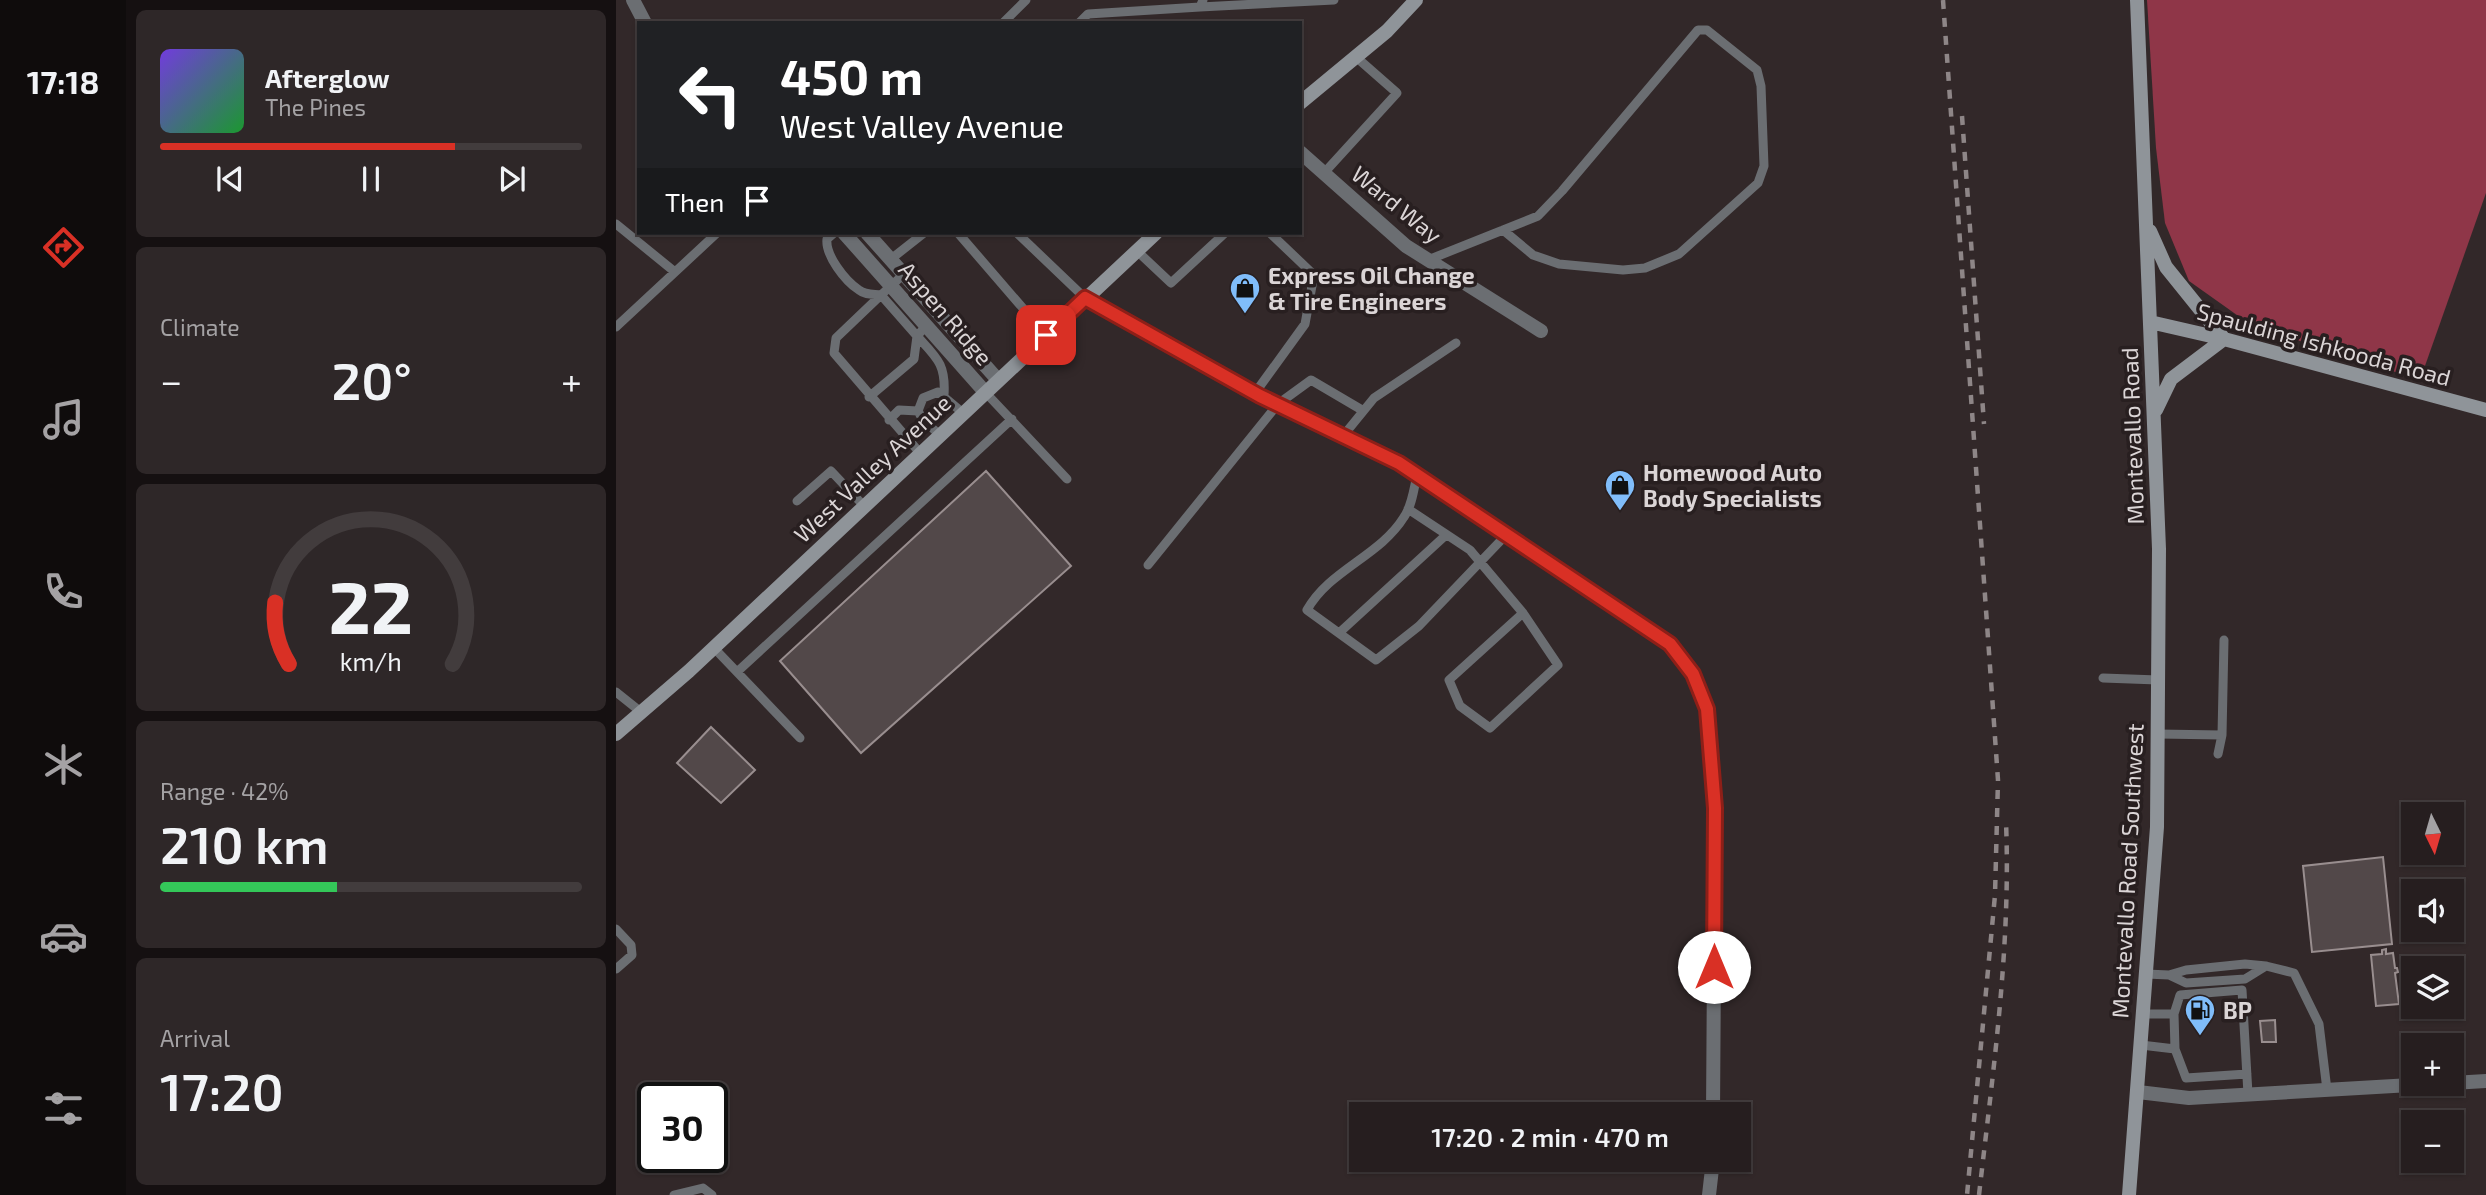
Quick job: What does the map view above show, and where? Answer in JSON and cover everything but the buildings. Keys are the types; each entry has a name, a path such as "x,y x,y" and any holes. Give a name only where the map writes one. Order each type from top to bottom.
{"main road":[{"path":"1302,101 1387,31 1416,0"},
{"path":"2137,0 2150,322"},
{"path":"2147,225 2166,267 2224,339 2171,379 2154,414"},
{"name":"West Valley Avenue","path":"616,734 714,648 1154,235"},
{"name":"Spaulding Ishkooda Road","path":"2150,322 2224,339 2486,410"},
{"name":"Montevallo Road","path":"2150,322 2160,549"},
{"name":"Montevallo Road Southwest","path":"2129,1195 2157,827 2160,549"}],"street":[{"path":"633,0 644,21"},
{"name":"Ward Way","path":"1302,154 1406,246 1541,331"},
{"name":"Aspen Ridge","path":"846,235 878,271 886,290 922,331 985,392"},
{"name":"Aspen Ridge","path":"869,235 998,380"},
{"path":"878,271 891,260"},
{"path":"1085,298 1255,393 1418,475 1670,644 1693,674 1707,709 1715,808 1713,1102"},
{"path":"2464,1082 2486,1081"},
{"path":"2138,1092 2197,1097 2401,1086"},
{"path":"1709,1195 1712,1172"}],"lane":[{"path":"1005,21 1026,0"},
{"path":"1081,21 1088,14 1201,3 1334,0"},
{"path":"1428,260 1503,230 1538,216 1698,30 1707,30 1757,70 1761,86 1764,166 1758,183 1679,254 1645,268 1623,270 1559,264 1533,255 1503,230"},
{"path":"1324,173 1397,93 1356,57"},
{"path":"616,225 675,272"},
{"path":"616,327 715,235"},
{"path":"832,235 827,239 826,249 858,290 866,294 886,290"},
{"path":"891,260 922,235"},
{"path":"960,235 1046,335"},
{"path":"1019,235 1085,298"},
{"path":"1137,251 1171,283 1223,235"},
{"path":"1255,393 1304,324 1314,275 1272,235"},
{"path":"904,274 836,338 834,353 869,397 920,453"},
{"path":"869,397 914,359 922,331"},
{"path":"922,331 942,363 944,395"},
{"path":"1343,436 1374,398 1456,343"},
{"path":"1149,565 1278,404 1311,380 1362,410"},
{"path":"918,411 923,398 938,392 963,413"},
{"path":"985,392 1067,479"},
{"path":"886,416 899,410 918,411"},
{"path":"918,411 923,420 940,435"},
{"path":"737,672 1012,419"},
{"path":"797,501 831,471 864,506"},
{"path":"1418,475 1408,509 1387,538 1317,593 1307,610 1376,660 1419,626 1507,534"},
{"path":"1408,509 1470,550 1479,564 1523,613 1558,665 1490,728 1461,706 1449,680 1523,613"},
{"path":"1339,633 1446,535"},
{"path":"2218,754 2222,735 2224,640"},
{"path":"714,648 800,738"},
{"path":"2103,678 2158,680"},
{"path":"616,692 641,712"},
{"path":"2158,734 2222,735"},
{"path":"616,929 631,945 632,955 616,969"},
{"path":"2146,974 2169,975 2186,970 2233,965 2266,966 2294,974 2319,1024 2327,1090"},
{"path":"2169,975 2186,983 2245,979 2266,966"},
{"path":"2247,1074 2186,1078 2175,1049 2174,1014 2180,995 2242,990 2247,1074 2248,1094"},
{"path":"2144,1014 2174,1014"},
{"path":"2141,1045 2175,1049"},
{"path":"2196,1078 2197,1097"},
{"path":"674,1195 703,1188 712,1195"}],"shaded area":[{"path":"2147,0 2486,0 2486,193 2420,380 2251,325 2189,281 2165,223 2156,148"}],"railway":[{"path":"1943,0 1998,780 1995,895 1967,1195"},
{"path":"1962,116 1984,424"},
{"path":"1979,1195 2003,962 2006,822"}],"place":[{"name":"Express Oil Change & Tire Engineers","path":"1245,315"},
{"name":"Homewood Auto Body Specialists","path":"1620,512"},
{"name":"BP","path":"2200,1037"}],"route":[{"path":"1046,335 1085,298 1260,396 1399,463 1670,644 1693,674 1707,709 1715,808 1714,967"}]}
